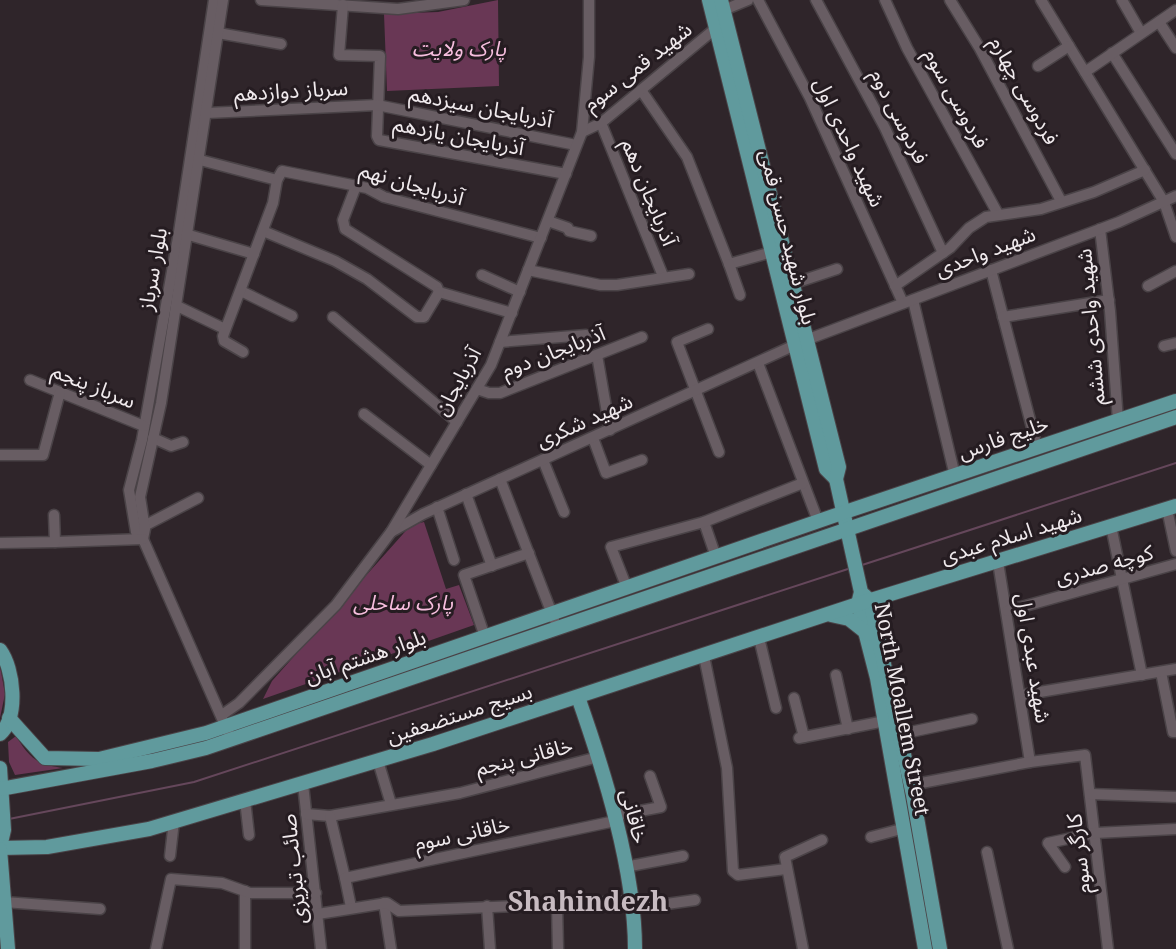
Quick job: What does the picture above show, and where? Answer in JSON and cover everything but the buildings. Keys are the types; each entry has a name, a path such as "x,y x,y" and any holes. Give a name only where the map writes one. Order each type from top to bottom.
{"main road":[{"name":"بلوار شهید حسن قمی","path":"709,0 772,252 839,467 836,479 862,594"},
{"name":"بلوار شهید حسن قمی","path":"723,5 792,284 801,343"},
{"name":"خلیج فارس","path":"844,512 1176,401"},
{"name":"خلیج فارس","path":"849,529 1176,417"},
{"name":"شهید اسلام عبدی","path":"862,594 998,562 1171,507"},
{"name":"بلوار هشتم آبان","path":"406,671 485,638 554,620 627,588 844,512"},
{"name":"بلوار هشتم آبان","path":"9,718 45,758 99,759 227,726 406,671 554,620 849,529"},
{"name":"بسیج مستضعفین","path":"2,842 68,842 120,836 303,784 828,615 862,594"},
{"name":"North Moallem Street","path":"862,594 868,634 888,706 900,734 940,949"},
{"name":"North Moallem Street","path":"862,594 888,706 885,721 925,949"},
{"path":"828,615 849,619 868,634"},
{"path":"0,650 10,675 12,696 6,729 0,734"},
{"name":"خاقانی","path":"578,697 615,818 631,905 635,949"},
{"name":"بلوار هشتم آبان","path":"2,792 152,761 227,726"},
{"path":"0,768 4,902 8,949"}],"street":[{"name":"بلوار سرباز","path":"214,0 179,232 144,426 129,490 136,532 143,539 227,726"},
{"name":"بلوار سرباز","path":"143,539 144,526 140,496 177,306 223,0"},
{"path":"261,0 343,5 464,0"},
{"name":"آذربایجان","path":"227,726 239,703 336,605 391,532 491,365 582,132 589,57 589,0"},
{"path":"723,5 748,0"},
{"name":"شهید واحدی اول","path":"758,0 810,98 895,286 908,301 955,476"},
{"name":"فردوسی دوم","path":"816,0 885,128 943,253"},
{"name":"فردوسی سوم","path":"885,0 907,48 998,214"},
{"name":"فردوسی چهارم","path":"950,0 996,78 1060,201"},
{"path":"1041,0 1164,202 1176,237"},
{"path":"1122,0 1141,33"},
{"path":"343,5 339,55 380,56 377,105"},
{"path":"1085,72 1176,10"},
{"path":"1159,22 1176,48"},
{"name":"شهید قمی سوم","path":"582,132 601,123 716,28"},
{"path":"218,33 281,44"},
{"path":"1038,66 1069,46"},
{"path":"1112,53 1176,154"},
{"path":"641,90 687,157 740,296"},
{"name":"سرباز دوازدهم","path":"207,113 377,105"},
{"name":"آذربایجان سیزدهم","path":"377,105 576,145"},
{"name":"آذربایجان یازدهم","path":"377,105 376,136 385,142 566,174"},
{"name":"آذربایجان دهم","path":"601,123 663,276"},
{"path":"200,160 277,180 273,203 225,329 224,341 243,352"},
{"name":"آذربایجان نهم","path":"277,180 280,172 286,170 356,186 384,197 541,238"},
{"path":"895,286 943,253 969,228 986,217 1041,209 1060,201 1094,192 1145,170"},
{"path":"356,186 343,220 345,229 437,287 439,292 512,313"},
{"name":"شهید واحدی","path":"801,343 1100,229 1176,196"},
{"path":"548,221 568,228 568,231 591,236"},
{"name":"شهید واحدی ششم","path":"1100,229 1109,300 1118,421"},
{"path":"263,231 335,261 367,279 420,318 439,292"},
{"path":"189,234 254,254"},
{"path":"729,264 772,252"},
{"path":"792,284 837,269"},
{"path":"528,270 600,285 617,285 663,276 689,274"},
{"path":"991,270 1037,447"},
{"path":"1148,285 1176,270"},
{"path":"482,275 520,292"},
{"path":"241,291 292,316"},
{"path":"1003,317 1109,300"},
{"path":"177,306 225,329"},
{"path":"333,317 457,422"},
{"path":"708,329 677,342 719,452"},
{"path":"500,342 586,335"},
{"name":"آذربایجان دوم","path":"477,389 489,393 500,393 642,337"},
{"name":"شهید شکری","path":"391,532 437,507 801,343"},
{"path":"1164,346 1176,344"},
{"path":"597,355 610,430"},
{"path":"758,363 818,521"},
{"name":"سرباز پنجم","path":"30,380 144,426"},
{"path":"0,455 43,455 60,392"},
{"path":"364,414 431,465"},
{"path":"153,438 171,446 183,442"},
{"path":"593,438 606,473 642,460"},
{"path":"543,460 564,512"},
{"path":"500,479 554,620"},
{"path":"627,588 611,547 704,522 803,483"},
{"path":"466,494 492,566"},
{"path":"144,526 198,498"},
{"path":"437,507 454,560"},
{"path":"1171,507 1176,551"},
{"path":"54,515 54,542"},
{"path":"704,522 716,557"},
{"path":"1111,526 1142,675"},
{"path":"0,543 143,539"},
{"path":"485,638 464,575 529,553"},
{"name":"شهید عبدی اول","path":"998,562 1022,695 1030,762"},
{"name":"کوچه صدری","path":"1007,611 1176,564"},
{"path":"759,638 776,708"},
{"path":"704,656 727,768 733,871 738,875 786,869"},
{"path":"1022,695 1176,669"},
{"path":"1161,672 1173,732 1176,732"},
{"path":"836,675 848,729"},
{"path":"794,698 801,737 885,721"},
{"path":"900,734 972,718"},
{"name":"کارگر سوم","path":"1030,762 1078,754 1085,755 1108,949"},
{"name":"خاقانی پنجم","path":"306,814 330,816 459,793 598,757"},
{"path":"378,761 391,804"},
{"path":"911,785 1030,762"},
{"name":"خاقانی سوم","path":"345,878 661,807 650,776"},
{"name":"صائب تبریزی","path":"303,784 321,949"},
{"path":"1090,794 1176,797"},
{"path":"245,800 249,836"},
{"path":"330,816 351,907"},
{"path":"170,856 174,821"},
{"path":"871,837 905,828"},
{"path":"1065,867 1048,843 1095,833 1176,829"},
{"path":"803,949 786,869 787,854 822,840"},
{"path":"987,852 1008,949"},
{"path":"625,867 683,856"},
{"path":"156,949 171,879 222,883 244,891 282,895 316,893"},
{"path":"244,891 245,949"},
{"path":"318,914 384,903 399,911 557,904 631,905 695,900"},
{"path":"4,902 100,909"},
{"path":"384,903 391,949"},
{"path":"557,904 558,949"},
{"path":"488,906 490,949"}],"green space":[{"name":"پارک ولایت","path":"498,0 499,86 387,91 384,14 438,12"},
{"name":"پارک ساحلی","path":"424,522 446,589 459,585 474,625 263,699 272,681 411,525"},
{"path":"0,666 5,694 0,718"},
{"path":"16,736 35,759 47,765 63,768 15,775 9,762 8,742"}],"waterway":[{"path":"859,566 1176,463"},
{"path":"9,819 194,782 851,568"}],"district":[{"name":"Shahindezh","path":"588,900"}]}
